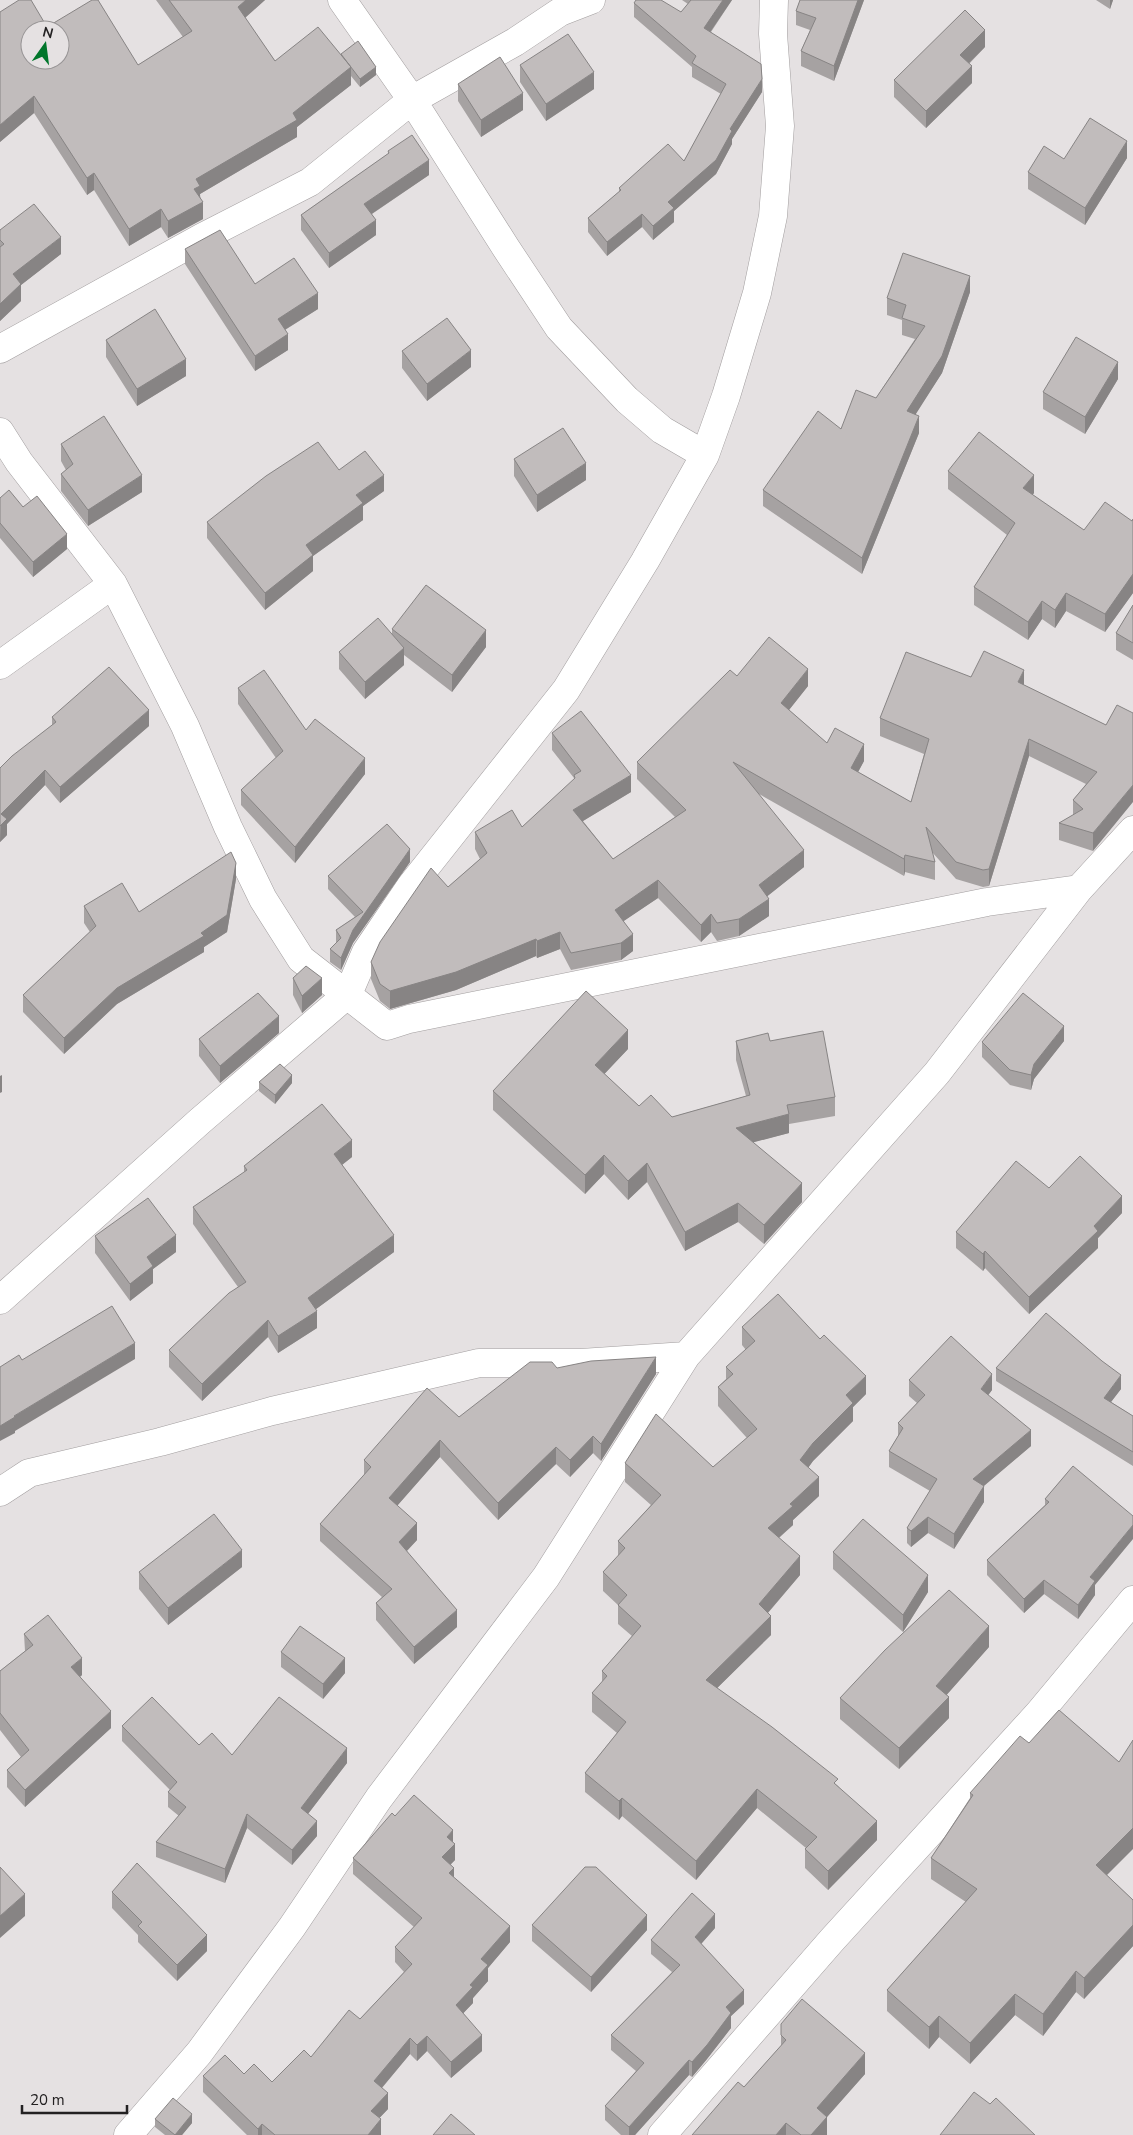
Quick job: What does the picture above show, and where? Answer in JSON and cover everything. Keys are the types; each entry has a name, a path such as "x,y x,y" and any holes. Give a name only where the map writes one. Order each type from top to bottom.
{"street":[{"path":"342,0 412,100 495,232 560,328 627,400 662,430 705,455"},
{"path":"0,349 201,238 310,182 412,100 515,42 560,12 591,0"},
{"path":"0,1300 200,1121 348,994 366,952 410,887 566,690 645,561 705,455 726,396 757,293 773,216 780,126 773,34 774,0"},
{"path":"0,432 19,462 113,584 185,726 228,827 263,899 301,959 387,1026 410,1019 569,986 781,945 987,902 1079,888"},
{"path":"0,665 113,584"},
{"path":"128,2135 199,2053 292,1926 379,1798 546,1577 686,1356 937,1073 1079,888 1133,830"},
{"path":"0,1492 29,1474 160,1442 272,1411 479,1363 581,1362 686,1356"},
{"path":"662,2135 832,1940 1039,1713 1133,1600"}],"building":[{"path":"19,0 31,0 43,20 20,20 20,70 70,70 70,20 59,20 92,0 98,0 138,65 192,31 169,0 246,0 238,7 275,61 318,27 351,67 293,113 297,120 196,179 200,186 194,189 203,202 168,221 161,209 129,229 94,173 87,178 34,96 0,125 0,12"},
{"path":"636,0 661,0 681,12 691,0 723,0 704,28 761,64 762,79 730,129 732,131 716,160 668,202 674,208 653,226 642,214 607,242 588,218 621,190 619,188 668,144 684,161 726,84 692,63 696,56 634,3"},
{"path":"800,0 858,0 834,66 801,51 816,18 796,11"},
{"path":"965,10 985,30 960,55 972,66 926,111 894,80"},
{"path":"568,34 594,72 546,104 520,65"},
{"path":"358,41 376,67 360,79 341,54"},
{"path":"500,57 523,93 481,120 458,84"},
{"path":"1090,118 1127,141 1085,208 1028,172 1044,146 1064,159"},
{"path":"412,135 429,160 364,204 376,220 329,253 301,215"},
{"path":"34,204 61,237 13,274 21,284 0,304 0,247 4,244 0,240 0,230"},
{"path":"220,230 255,284 294,258 318,293 278,319 288,334 255,356 185,249"},
{"path":"903,253 970,276 942,356 907,411 919,416 862,558 763,490 818,411 841,429 856,390 876,398 925,326 902,318 906,305 887,298"},
{"path":"155,309 186,359 137,389 106,340"},
{"path":"447,318 471,350 427,384 402,351"},
{"path":"1076,337 1118,362 1085,417 1043,392"},
{"path":"104,416 142,475 88,510 61,474 73,464 61,444"},
{"path":"563,428 586,463 537,495 514,459"},
{"path":"979,432 1034,475 1023,488 1084,530 1105,502 1132,521 1133,519 1133,574 1105,614 1066,593 1055,610 1042,601 1028,622 974,587 1015,523 948,471"},
{"path":"318,442 339,470 365,451 384,475 356,495 363,503 306,545 313,555 265,593 207,522 266,476"},
{"path":"9,490 23,507 37,496 67,534 33,562 0,523 0,498"},
{"path":"426,585 486,630 452,675 392,629"},
{"path":"1133,605 1133,643 1116,633"},
{"path":"378,618 404,648 365,682 339,652"},
{"path":"769,637 808,669 781,703 827,743 835,728 864,744 851,768 911,802 929,739 880,718 906,652 971,677 984,651 1024,670 1018,682 1106,725 1117,705 1133,713 1133,785 1093,833 1059,823 1083,809 1073,800 1097,772 1029,739 989,869 983,870 956,862 926,827 935,862 905,855 904,859 733,762 804,850 759,885 769,899 739,919 717,923 711,914 701,925 658,880 615,910 633,934 621,943 571,953 560,932 537,941 536,939 456,972 390,991 380,984 371,962 380,942 431,868 448,887 487,853 475,832 512,810 522,827 575,778 574,775 581,771 552,733 581,711 631,775 573,810 613,859 686,810 637,762 730,670 737,676"},
{"path":"109,667 149,710 60,787 45,770 1,814 7,819 0,826 0,768 12,756 56,722 52,717"},
{"path":"264,670 306,730 315,719 365,758 295,847 241,790 283,751 238,688"},
{"path":"387,824 410,849 353,930 341,958 330,949 341,938 336,930 363,912 328,876"},
{"path":"231,852 236,863 227,915 201,933 204,936 117,988 64,1038 23,995 96,926 84,906 122,883 139,912"},
{"path":"306,966 322,978 302,996 293,978"},
{"path":"586,991 628,1030 595,1065 639,1106 651,1095 672,1117 750,1095 736,1041 768,1033 770,1041 823,1031 835,1097 787,1105 789,1114 736,1128 802,1183 764,1225 738,1203 685,1232 647,1163 628,1181 604,1155 585,1175 493,1091"},
{"path":"258,993 279,1016 220,1066 199,1039"},
{"path":"1023,993 1064,1026 1034,1064 1031,1075 1010,1070 982,1042"},
{"path":"280,1064 292,1075 275,1095 259,1082"},
{"path":"322,1104 352,1140 334,1154 394,1235 308,1298 317,1311 278,1336 268,1320 202,1384 169,1350 229,1293 246,1282 193,1207 247,1170 244,1166"},
{"path":"1080,1156 1122,1196 1094,1226 1098,1231 1029,1297 985,1251 983,1254 956,1232 1016,1161 1049,1188"},
{"path":"148,1198 176,1235 147,1257 153,1266 130,1284 95,1236"},
{"path":"778,1294 820,1339 824,1335 866,1376 846,1395 853,1403 813,1443 800,1460 819,1477 790,1504 793,1506 768,1528 800,1556 759,1604 771,1616 706,1680 772,1727 838,1779 834,1783 877,1821 828,1871 805,1849 817,1837 757,1789 696,1861 622,1798 619,1801 585,1773 626,1722 592,1693 607,1676 602,1671 641,1626 618,1605 627,1595 603,1572 625,1548 618,1541 661,1495 625,1463 656,1414 713,1467 757,1429 718,1387 733,1374 726,1367 755,1341 742,1327"},
{"path":"112,1306 135,1343 0,1426 0,1367 19,1355 22,1360"},
{"path":"1046,1313 1121,1375 1104,1398 1133,1416 1133,1452 996,1368"},
{"path":"951,1336 992,1374 981,1389 1031,1430 973,1479 984,1486 954,1534 928,1517 911,1531 907,1528 937,1479 889,1451 903,1428 898,1423 925,1395 909,1380"},
{"path":"656,1357 601,1444 593,1436 570,1460 556,1447 498,1503 440,1440 389,1498 417,1523 399,1542 457,1610 414,1647 376,1603 392,1589 320,1524 371,1467 364,1460 427,1388 459,1417 530,1362 552,1362 557,1368 591,1361"},
{"path":"1073,1466 1133,1516 1133,1525 1090,1577 1095,1581 1078,1605 1044,1580 1024,1599 987,1560 1049,1502 1045,1499"},
{"path":"214,1514 242,1550 168,1608 139,1572"},
{"path":"863,1519 928,1575 903,1615 833,1552"},
{"path":"949,1590 989,1626 936,1686 949,1697 899,1748 840,1698 885,1650"},
{"path":"48,1615 82,1658 71,1667 111,1711 25,1790 7,1770 29,1750 0,1713 0,1671 33,1645 24,1634"},
{"path":"300,1626 345,1658 323,1684 281,1652"},
{"path":"152,1697 199,1745 212,1733 232,1755 279,1697 347,1748 301,1808 317,1821 292,1850 247,1814 225,1869 156,1842 186,1807 168,1792 177,1782 122,1726"},
{"path":"1059,1710 1119,1762 1133,1740 1133,1828 1096,1865 1133,1900 1133,1925 1084,1978 1076,1971 1043,2014 1015,1994 970,2043 939,2016 929,2027 887,1990 977,1889 931,1858 973,1795 970,1793 1020,1736 1029,1743"},
{"path":"414,1795 453,1830 447,1837 455,1844 442,1857 454,1868 449,1873 510,1926 481,1959 488,1965 470,1985 473,1987 456,2005 482,2035 451,2062 427,2036 417,2045 410,2038 374,2081 388,2093 371,2111 381,2119 368,2135 275,2135 262,2124 258,2129 203,2076 225,2055 244,2074 254,2064 272,2082 304,2050 311,2057 349,2010 360,2019 412,1964 395,1947 422,1918 353,1858 392,1813 395,1816"},
{"path":"137,1863 207,1935 177,1965 138,1926 142,1922 112,1892"},
{"path":"0,1867 25,1894 0,1916"},
{"path":"585,1867 596,1867 647,1915 591,1977 532,1925"},
{"path":"692,1893 715,1914 695,1937 744,1990 726,2007 731,2013 707,2045 692,2062 689,2060 629,2127 605,2106 644,2063 611,2035 680,1965 651,1940"},
{"path":"802,1999 865,2053 817,2108 827,2117 811,2135 801,2135 786,2123 776,2135 692,2135 738,2082 744,2087 786,2040 781,2035 781,2024"},
{"path":"974,2092 990,2104 996,2098 1035,2135 940,2135"},
{"path":"173,2098 192,2114 175,2135 155,2119"},
{"path":"451,2114 475,2135 433,2135"}]}
